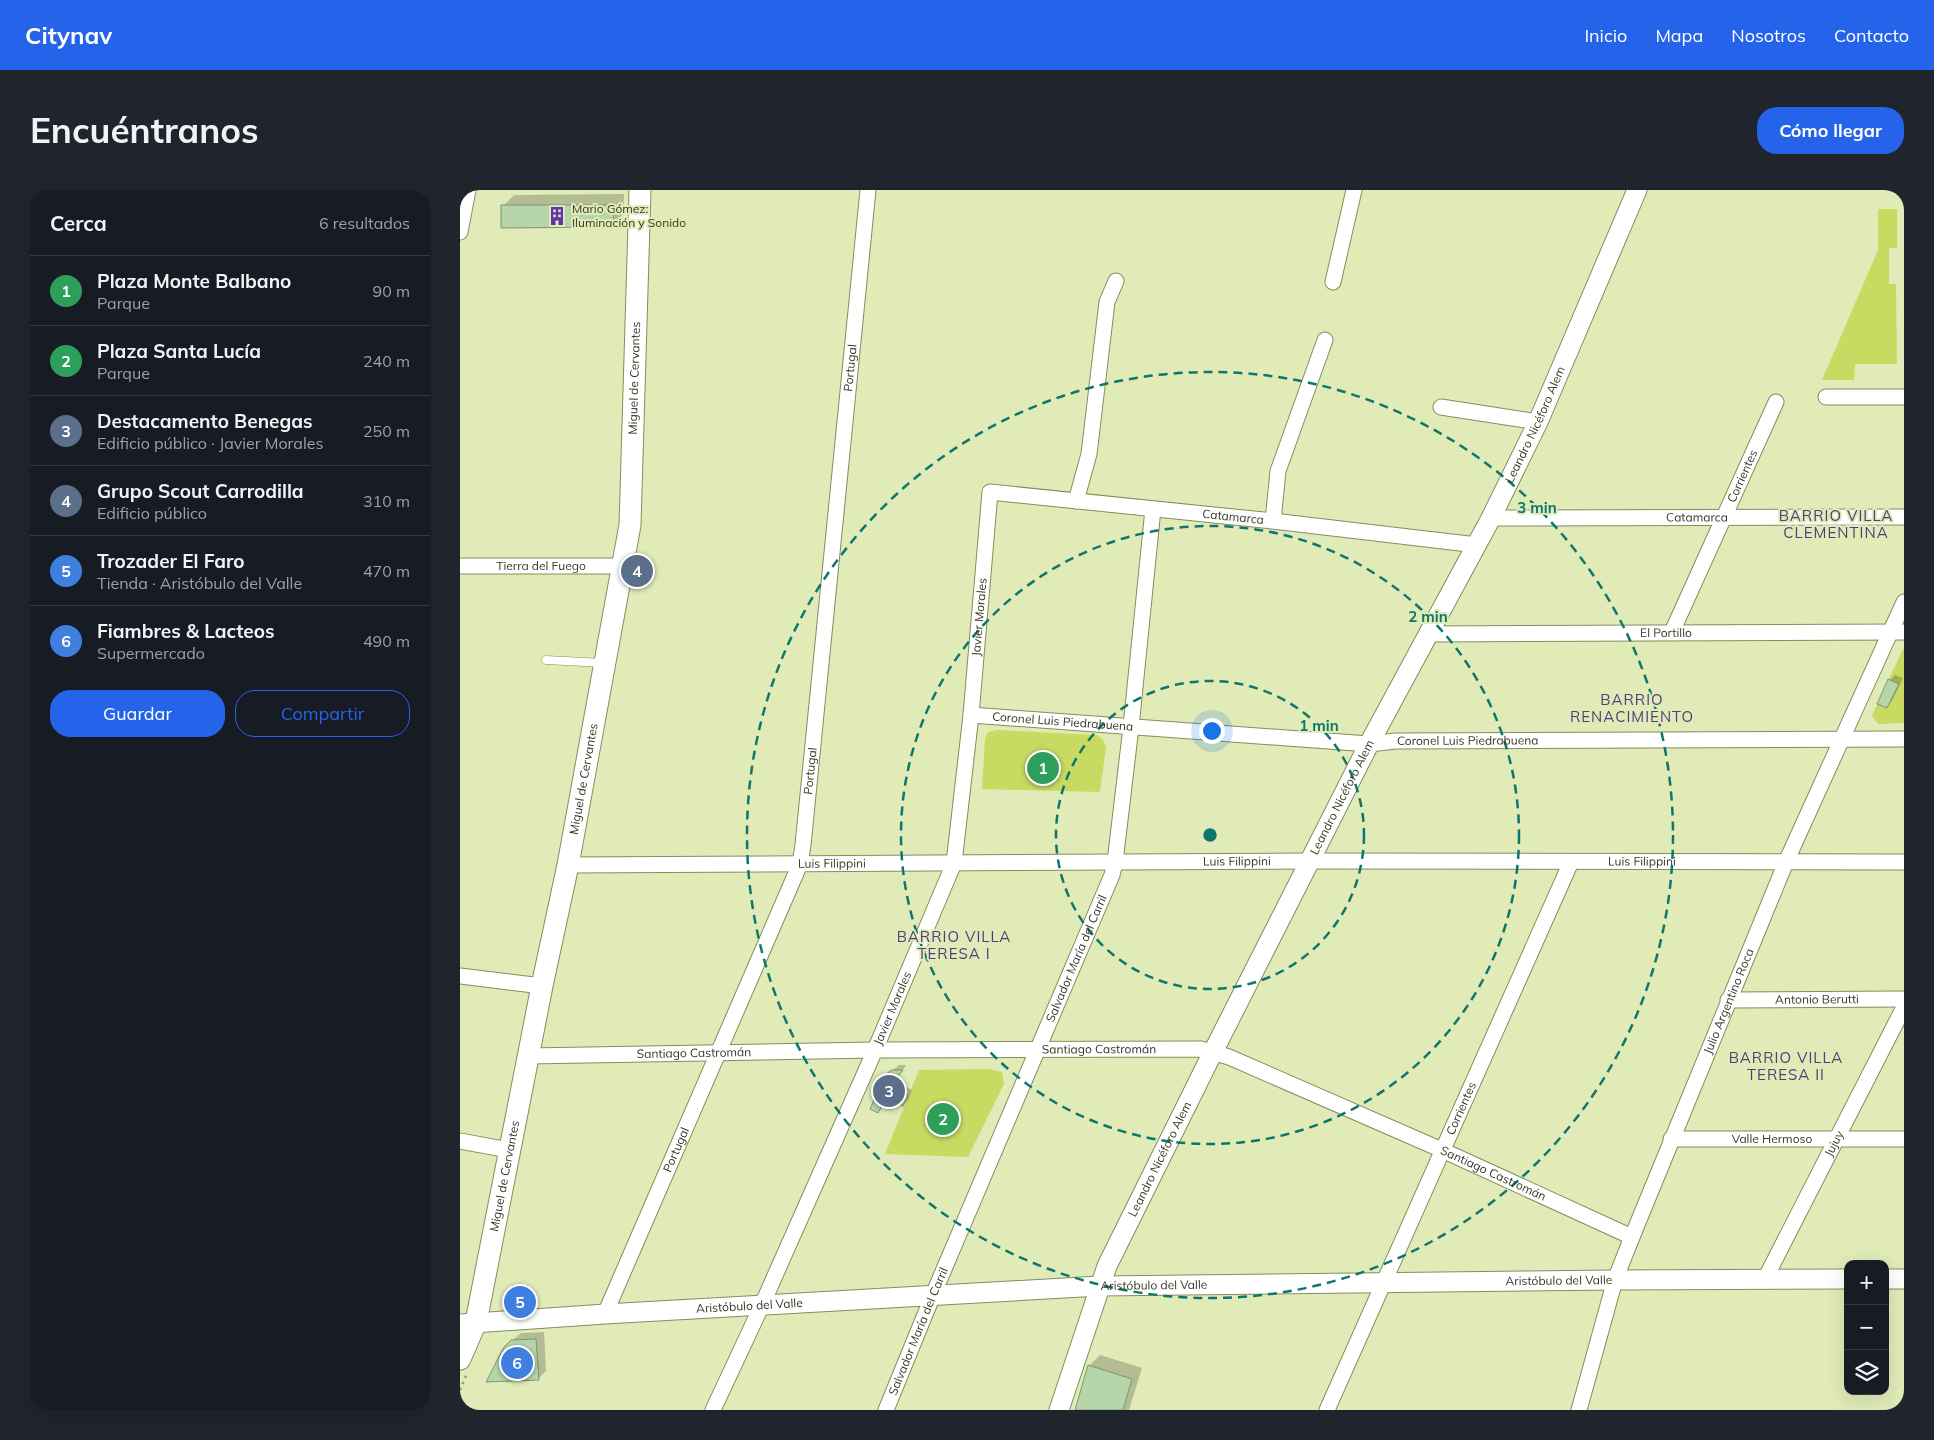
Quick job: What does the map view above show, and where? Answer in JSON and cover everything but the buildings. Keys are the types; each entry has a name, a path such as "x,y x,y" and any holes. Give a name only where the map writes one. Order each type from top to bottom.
{"main road":[{"name":"Miguel de Cervantes","path":"460,1359 509,1150 568,865 630,525 640,190"}],"street":[{"path":"460,232 468,190"},
{"name":"Portugal","path":"605,1314 800,864 868,190"},
{"path":"1333,282 1354,190"},
{"name":"Leandro Nicéforo Alem","path":"1059,1410 1107,1266 1369,744 1477,545 1538,422 1637,190"},
{"path":"1076,501 1089,454 1107,302 1116,281"},
{"path":"1273,521 1278,471 1325,340"},
{"path":"1826,397 1904,397"},
{"name":"Corrientes","path":"1672,632 1776,402"},
{"path":"1441,407 1538,422"},
{"name":"Catamarca","path":"990,492 1273,521 1477,545"},
{"name":"Javier Morales","path":"713,1410 762,1305 875,1050 954,863 971,715 990,492"},
{"name":"Salvador María del Carril","path":"886,1410 1106,889 1115,862 1153,509"},
{"name":"Catamarca","path":"1490,518 1904,517"},
{"name":"Tierra del Fuego","path":"460,566 623,566"},
{"name":"Julio Argentino Roca","path":"1579,1410 1614,1280 1786,862 1843,739 1898,632 1904,602"},
{"name":"El Portillo","path":"1428,634 1898,632"},
{"name":"Coronel Luis Piedrabuena","path":"971,715 1369,744 1406,741 1904,739"},
{"name":"Luis Filippini","path":"568,865 1310,861 1904,862"},
{"name":"Corrientes","path":"1328,1410 1571,862"},
{"path":"460,976 542,986"},
{"name":"Antonio Berutti","path":"1728,1000 1904,999"},
{"name":"Jujuy","path":"1765,1279 1904,1007"},
{"name":"Santiago Castromán","path":"528,1056 875,1050 1188,1048 1213,1052 1442,1150 1632,1237"},
{"name":"Valle Hermoso","path":"1671,1139 1904,1139"},
{"path":"460,1141 509,1150"},
{"name":"Aristóbulo del Valle","path":"468,1323 1100,1286 1844,1279"},
{"path":"1889,1279 1904,1279"}],"lane":[{"path":"546,660 606,663"}],"green space":[{"path":"1878,209 1897,209 1897,248 1889,248 1889,284 1896,284 1897,364 1855,364 1854,380 1822,380 1878,250"},
{"path":"1904,649 1904,723 1878,724 1872,716"},
{"path":"997,730 1097,735 1103,740 1106,747 1100,792 982,789 985,738 988,732"},
{"path":"989,1069 1002,1072 1004,1084 968,1157 885,1154 919,1070"}],"place":[{"name":"Mario Gómez: Iluminación y Sonido","path":"557,216"},
{"name":"Grupo Scout Carrodilla","path":"637,571"},
{"name":"Plaza Monte Balbano","path":"1043,768"},
{"name":"Destacamento Benegas","path":"889,1091"},
{"name":"Plaza Santa Lucía","path":"943,1119"},
{"name":"Trozader El Faro","path":"520,1302"},
{"name":"Fiambres & Lacteos","path":"517,1363"}],"district":[{"name":"BARRIO VILLA CLEMENTINA","path":"1836,524"},
{"name":"BARRIO RENACIMIENTO","path":"1632,708"},
{"name":"BARRIO VILLA TERESA I","path":"954,946"},
{"name":"BARRIO VILLA TERESA II","path":"1786,1066"}]}
